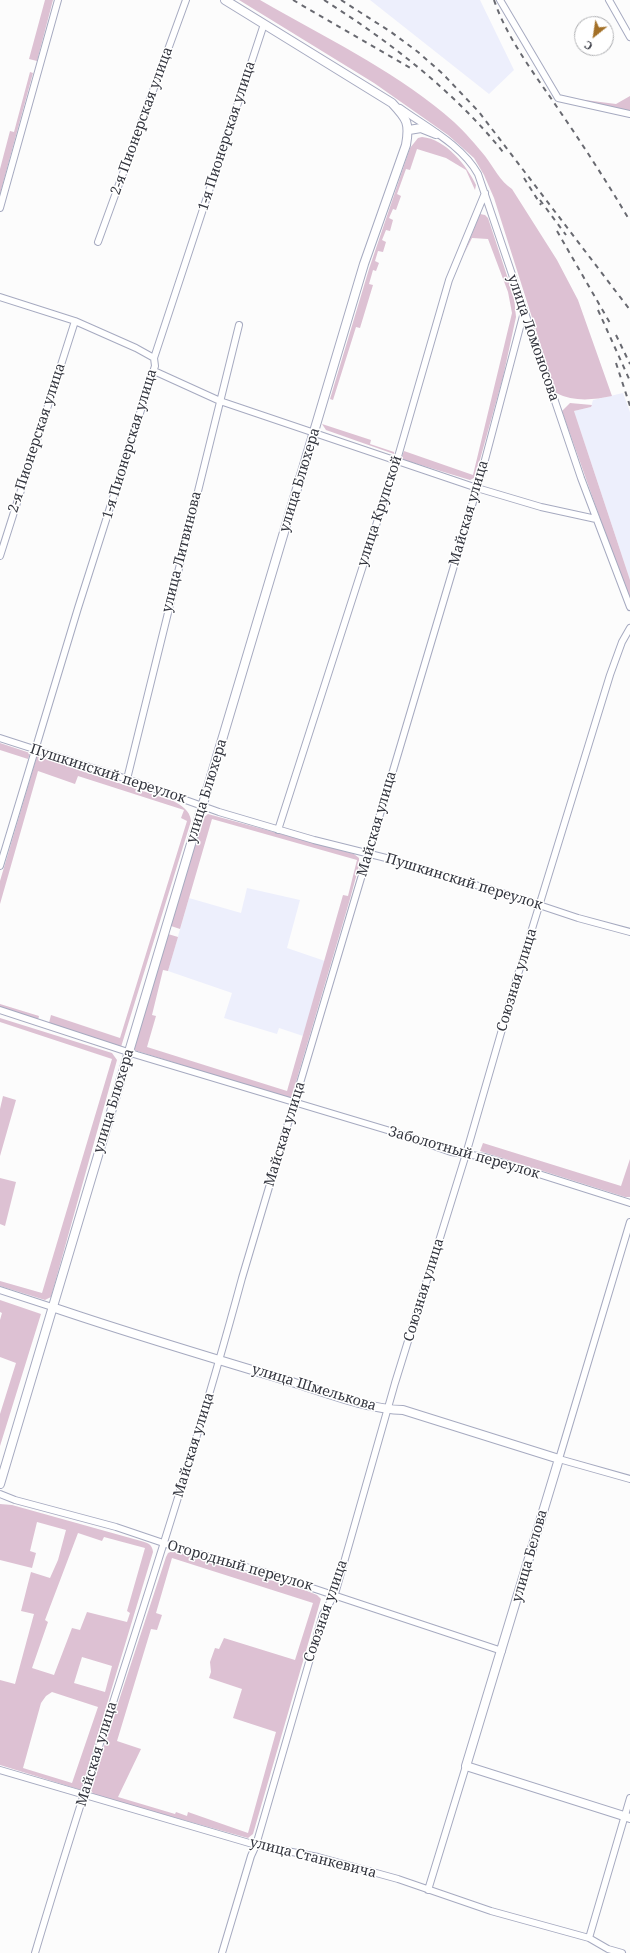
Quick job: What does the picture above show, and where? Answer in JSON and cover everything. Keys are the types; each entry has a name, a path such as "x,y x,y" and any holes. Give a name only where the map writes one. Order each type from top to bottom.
{"street":[{"path":"0,208 58,0"},
{"name":"2-я Пионерская улица","path":"98,242 186,0"},
{"path":"225,0 392,103 403,115 409,130 421,128 436,134"},
{"path":"500,0 558,98 630,114"},
{"path":"608,0 630,37"},
{"name":"1-я Пионерская улица","path":"0,866 78,608 154,371 154,358 264,24"},
{"name":"улица Ломоносова","path":"392,103 468,159 478,174 596,519 630,607"},
{"name":"улица Блюхера","path":"0,1484 364,264 406,145 409,130"},
{"name":"улица Крупской","path":"278,830 397,460 449,280 485,193"},
{"path":"0,297 75,321 136,348 154,358"},
{"name":"Майская улица","path":"35,1953 220,1360 477,488 524,312"},
{"name":"2-я Пионерская улица","path":"0,556 75,321"},
{"name":"улица Литвинова","path":"127,779 239,325"},
{"path":"154,371 220,401 477,488 542,507 596,519"},
{"name":"Союзная улица","path":"222,1953 251,1856 256,1845 323,1614 335,1594 387,1410 466,1154 540,905 615,662 630,628"},
{"name":"Пушкинский переулок","path":"0,738 278,830 390,859 630,932"},
{"name":"Заболотный переулок","path":"0,1010 128,1052 295,1102 451,1152 485,1157 630,1203"},
{"name":"улица Белова","path":"428,1890 502,1651 630,1222"},
{"name":"улица Шмелькова","path":"0,1290 109,1326 220,1360 387,1410 402,1410 559,1459 630,1479"},
{"name":"Огородный переулок","path":"0,1494 15,1500 116,1527 163,1544 264,1572 335,1594 502,1651"},
{"path":"466,1766 627,1817"},
{"name":"улица Станкевича","path":"0,1770 256,1845 318,1857 491,1910 589,1938 608,1951 622,1953"},
{"path":"589,1938 627,1817 630,1798"}],"shaded area":[{"path":"45,0 53,0 37,61 29,59"},
{"path":"239,0 260,0 367,60 434,105 466,134 501,178 512,189 557,260 578,300 612,396 577,399 556,393 494,198 484,175 474,158 448,135 374,83"},
{"path":"370,0 480,0 514,70 489,94"},
{"path":"30,72 33,73 0,194 0,169 10,131 14,132"},
{"path":"630,96 630,111 571,101 569,98 616,104"},
{"path":"422,137 439,143 455,155 467,170 476,185 475,190 466,170 446,158 417,149 410,170 406,169 397,194 401,196 396,210 393,209 389,218 393,220 390,231 386,230 382,240 386,242 383,252 378,251 375,261 379,263 376,271 373,270 369,284 373,285 360,328 356,327 333,400 330,399 369,269 410,148 418,138"},
{"path":"480,214 485,215 488,218 514,297 516,317 503,377 476,474 474,478 470,480 401,459 404,451 473,475 512,313 508,292 488,239 472,238 464,254"},
{"path":"623,393 630,412 630,580 574,411 591,407 593,400"},
{"path":"570,403 592,405 591,407 574,411 630,580 630,603 562,411"},
{"path":"322,424 371,440 370,444 394,452 394,454 326,430"},
{"path":"0,743 30,753 28,759 0,750"},
{"path":"37,756 173,801 185,808 190,817 191,821 121,1047 49,1023 51,1015 120,1038 187,821 181,818 184,810 78,776 75,784 38,771 0,904 0,881"},
{"path":"208,814 354,854 359,858 359,866 350,899 291,1099 134,1050 168,934 178,937 168,971 163,970 152,1015 156,1016 147,1047 287,1091 343,895 348,896 357,860 212,819 180,929 171,926 202,819"},
{"path":"247,888 300,900 287,948 325,961 303,1036 279,1028 277,1034 224,1018 232,993 168,971 189,898 241,913"},
{"path":"0,1004 39,1016 38,1020 0,1008"},
{"path":"0,1018 112,1053 117,1060 51,1297 45,1300 0,1286 0,1281 42,1293 112,1059 0,1022"},
{"path":"3,1096 16,1100 0,1156 0,1109"},
{"path":"483,1143 621,1186 630,1159 630,1197 625,1197 480,1151"},
{"path":"0,1178 16,1182 5,1226 0,1224"},
{"path":"0,1300 41,1314 0,1446 0,1414 16,1363 0,1357 0,1320 2,1313 0,1312"},
{"path":"0,1504 12,1505 143,1542 152,1547 153,1552 81,1790 0,1765 0,1680 15,1684 34,1614 21,1611 31,1572 50,1578 58,1560 66,1530 37,1522 30,1551 36,1553 32,1568 0,1560","holes":["78,1533 102,1541 104,1537 145,1548 127,1611 130,1613 127,1622 87,1612 80,1630 72,1628 54,1675 32,1668 48,1622 45,1620","82,1657 112,1666 105,1692 74,1683","52,1692 98,1707 72,1783 23,1768 41,1703 46,1696"]},
{"path":"173,1551 307,1591 317,1595 321,1599 253,1834 248,1838 94,1795 90,1789 168,1553","holes":["172,1558 313,1603 295,1660 224,1638 219,1649 215,1648 210,1662 211,1672 209,1678 242,1689 233,1718 276,1732 248,1833 188,1812 187,1816 176,1812 175,1814 118,1797 141,1749 117,1741 151,1629 157,1630 162,1615 156,1613"]}],"railway":[{"path":"293,0 412,69"},
{"path":"324,0 397,50 420,69 464,109 503,152"},
{"path":"341,0 391,32 418,52 443,74 479,112 630,310"},
{"path":"494,0 515,44 588,153 630,221"},
{"path":"524,178 541,205"},
{"path":"540,200 566,235"},
{"path":"557,231 610,323"},
{"path":"598,310 630,381"},
{"path":"616,335 630,364"},
{"path":"616,363 630,406"}]}
